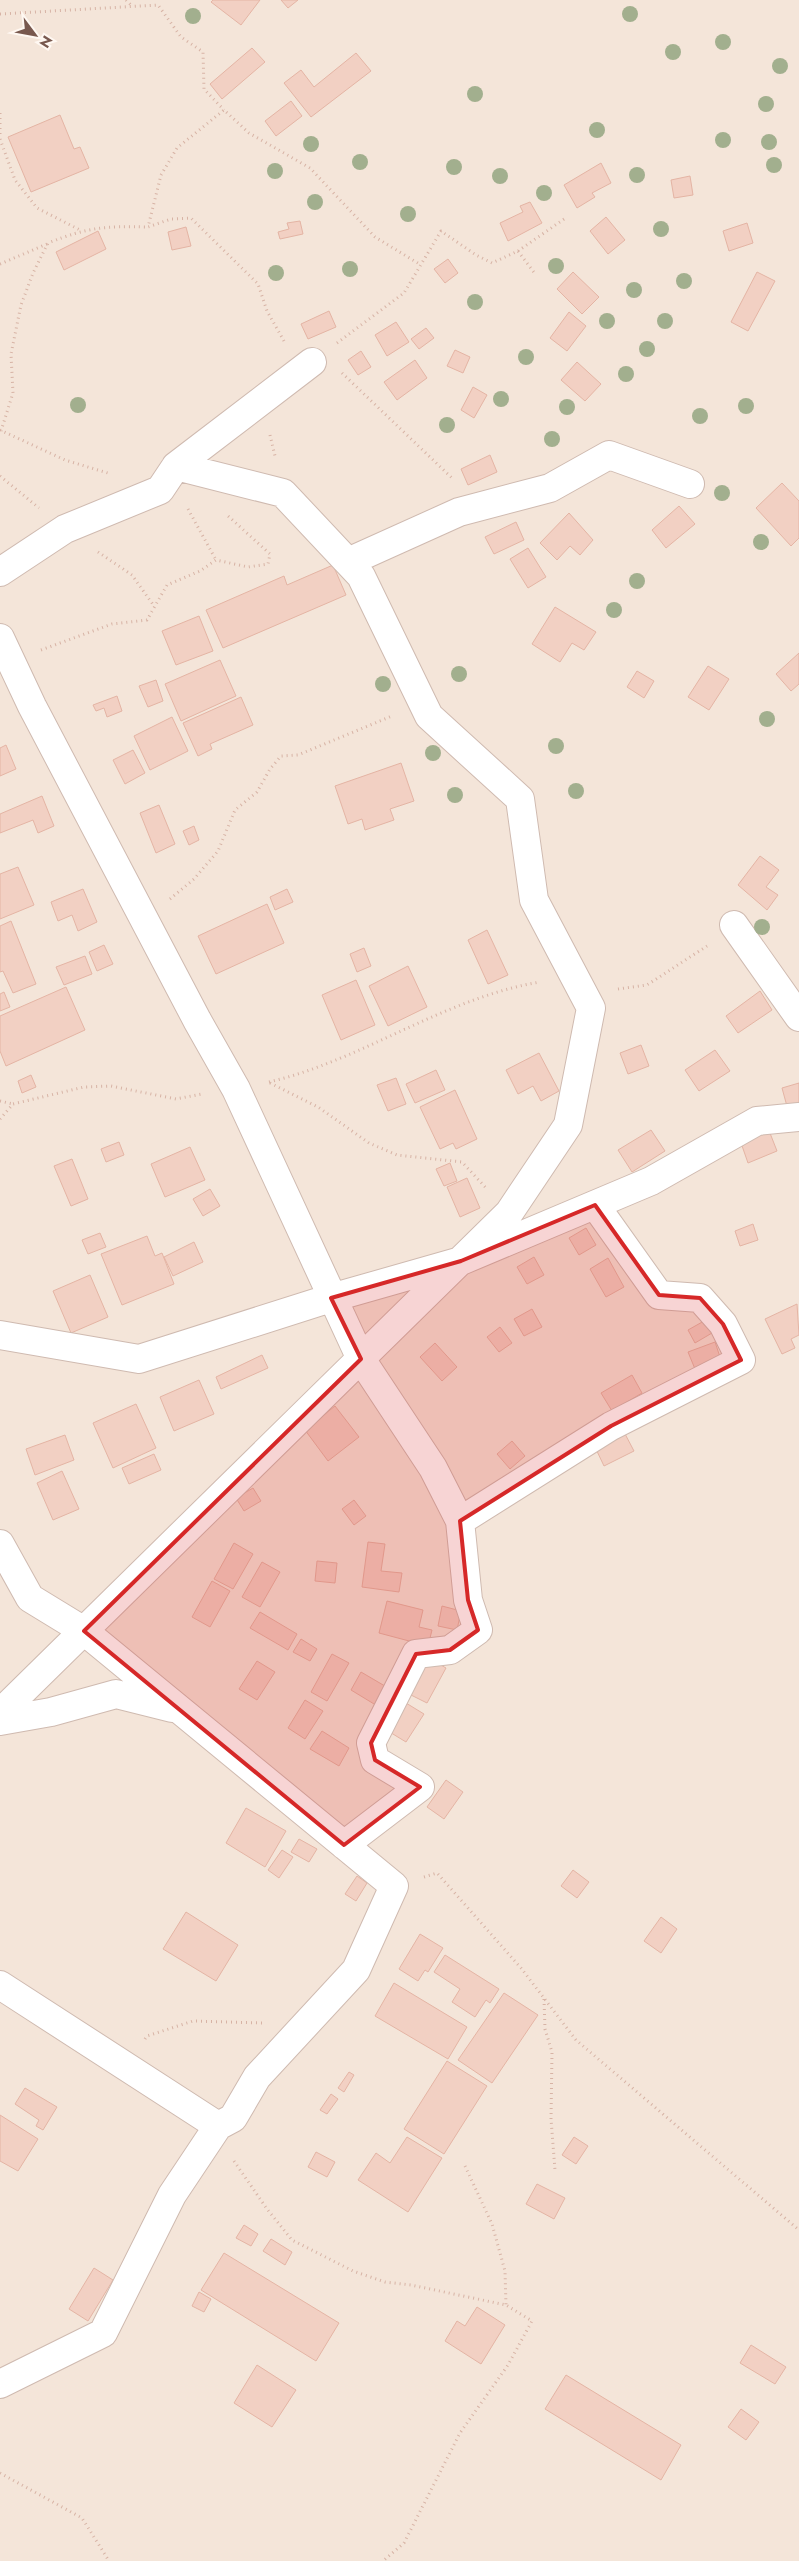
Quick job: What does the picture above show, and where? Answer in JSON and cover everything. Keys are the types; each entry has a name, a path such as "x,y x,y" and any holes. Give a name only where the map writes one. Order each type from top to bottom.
{"street":[{"path":"0,572 65,529 160,490 176,466 312,362"},
{"path":"348,562 476,506 550,488 609,455 690,484"},
{"path":"0,1713 510,1213 568,1125 591,1008 534,900 520,799 430,716 361,576 283,493 176,466"},
{"path":"0,638 13,662 32,706 144,920 197,1020 236,1088 360,1359 434,1468 460,1521 468,1600 478,1630 450,1650 416,1654 371,1743 375,1760 420,1787 344,1845"},
{"path":"734,925 799,1017"},
{"path":"0,1335 139,1359 331,1298 461,1261 650,1181 757,1122 799,1117"},
{"path":"460,1521 612,1426 741,1360 723,1324 700,1298 659,1295 595,1205"},
{"path":"0,1544 30,1598 84,1631 394,1886 356,1970 257,2077 172,2195 103,2333 0,2384"},
{"path":"0,1721 51,1712 116,1694 179,1710"},
{"path":"0,1985 128,2067 225,2122"}],"path":[{"path":"126,0 132,6"},
{"path":"0,14 158,5 181,37 203,52 204,89 224,110 248,133 310,168 375,236 421,265"},
{"path":"148,227 160,175 177,148 224,110"},
{"path":"0,113 0,138 15,180 36,208 80,230"},
{"path":"312,362 404,292 441,231 492,263 518,251 567,217"},
{"path":"0,264 80,230 104,226 148,227 171,219 191,218 258,284 267,311 284,342"},
{"path":"48,243 33,273 22,305 11,354 13,393 1,431 65,460 160,490 189,510 216,560"},
{"path":"518,251 536,276"},
{"path":"336,344 338,351"},
{"path":"340,366 342,374 448,473 476,506"},
{"path":"0,476 65,529 132,575 154,606"},
{"path":"13,662 59,642 112,624 147,620 167,586 200,571 216,560 248,567 268,564 270,554 220,509"},
{"path":"144,920 194,879 218,851 234,810 257,792 270,769 281,756 298,755 400,712 430,716"},
{"path":"0,1101 13,1104 84,1087 111,1086 176,1099 303,1074 434,1016 507,990 575,976 614,989 647,985 694,956 734,925"},
{"path":"268,1082 318,1107 369,1143 397,1155 462,1162 510,1213"},
{"path":"0,1119 13,1104"},
{"path":"394,1886 437,1873 521,1968 576,2040 799,2230"},
{"path":"544,1999 544,2029 552,2052 551,2119 555,2170"},
{"path":"128,2067 147,2036 193,2021 245,2021 305,2026"},
{"path":"225,2122 234,2163 292,2240 353,2270 385,2282 411,2285 506,2306 532,2320 508,2365 460,2433 404,2543 383,2561"},
{"path":"465,2166 492,2224 506,2271 506,2306"},
{"path":"0,2473 82,2518 109,2561"}],"highlighted area":[{"path":"595,1205 659,1295 700,1298 723,1324 741,1360 611,1426 460,1521 468,1600 478,1630 450,1650 416,1654 371,1743 375,1760 420,1787 344,1845 84,1631 361,1359 331,1298 461,1261"}],"shaded area":[{"path":"0,0 799,0 799,2561 0,2561"}],"building":[{"path":"213,0 260,0 241,25 211,2"},
{"path":"281,0 298,0 288,8"},
{"path":"252,48 265,62 222,99 210,84"},
{"path":"356,53 371,71 311,117 284,83 301,70 314,87"},
{"path":"291,101 302,116 276,136 265,121"},
{"path":"60,115 74,149 80,147 89,168 31,192 8,137"},
{"path":"601,163 611,183 592,193 595,197 577,208 564,185"},
{"path":"690,176 693,195 674,198 671,180"},
{"path":"530,202 542,223 508,241 500,223 523,212 520,206"},
{"path":"606,217 625,240 608,254 590,231"},
{"path":"300,221 303,234 280,239 278,232 289,229 287,223"},
{"path":"747,223 753,243 729,251 723,231"},
{"path":"186,227 191,246 172,250 168,232"},
{"path":"98,231 106,249 64,270 56,252"},
{"path":"448,259 458,273 445,283 434,269"},
{"path":"573,272 599,297 582,314 557,289"},
{"path":"757,272 775,281 748,331 731,322"},
{"path":"329,311 336,327 308,339 301,324"},
{"path":"569,312 586,326 567,351 550,338"},
{"path":"396,322 409,342 387,356 375,335"},
{"path":"426,328 434,338 419,349 411,339"},
{"path":"455,350 470,357 463,373 447,366"},
{"path":"361,351 371,367 358,375 348,360"},
{"path":"415,360 427,378 397,400 384,382"},
{"path":"577,362 601,384 585,401 561,380"},
{"path":"473,387 487,395 474,418 461,410"},
{"path":"490,455 497,472 468,485 461,469"},
{"path":"782,483 799,501 799,538 791,546 756,508"},
{"path":"679,506 695,524 666,548 652,530"},
{"path":"569,513 593,540 580,555 570,546 557,560 540,543"},
{"path":"516,522 524,540 494,554 485,537"},
{"path":"528,548 546,577 528,588 510,559"},
{"path":"333,565 346,595 223,648 206,610 284,576 287,585"},
{"path":"555,607 596,632 584,650 572,643 560,662 532,644"},
{"path":"199,616 213,651 176,665 162,631"},
{"path":"799,653 799,684 791,691 776,674"},
{"path":"220,660 236,696 181,721 165,684"},
{"path":"708,666 729,679 709,710 688,697"},
{"path":"637,671 654,681 644,698 627,687"},
{"path":"156,680 163,701 148,707 139,686"},
{"path":"117,696 122,711 107,717 104,708 96,711 93,705"},
{"path":"241,697 253,725 210,744 212,749 198,756 183,723"},
{"path":"172,717 188,751 150,770 134,736"},
{"path":"6,745 16,769 0,776 0,748"},
{"path":"133,750 145,773 125,784 113,760"},
{"path":"401,763 414,801 390,809 394,820 365,830 362,819 348,824 335,786"},
{"path":"42,796 54,826 38,833 33,820 0,833 0,814"},
{"path":"159,805 175,844 156,853 140,813"},
{"path":"194,826 199,840 189,845 183,831"},
{"path":"760,856 779,870 766,887 778,895 767,910 738,885"},
{"path":"18,867 34,905 0,919 0,874"},
{"path":"83,889 97,922 78,931 72,915 58,921 51,902"},
{"path":"287,889 293,902 275,910 270,897"},
{"path":"267,904 284,943 216,974 198,936"},
{"path":"11,921 36,984 13,993 3,971 0,972 0,926"},
{"path":"487,930 508,975 488,984 468,940"},
{"path":"104,945 113,964 97,971 89,952"},
{"path":"364,948 371,966 357,972 350,954"},
{"path":"85,956 92,974 64,985 56,967"},
{"path":"408,966 427,1007 388,1026 369,986"},
{"path":"356,980 375,1025 341,1040 322,995"},
{"path":"66,987 85,1030 6,1066 0,1051 0,1016"},
{"path":"760,991 772,1010 738,1033 726,1016"},
{"path":"4,992 10,1007 0,1011 0,994"},
{"path":"641,1045 649,1066 628,1074 620,1053"},
{"path":"715,1050 730,1071 699,1091 685,1070"},
{"path":"539,1053 559,1091 541,1101 533,1086 518,1094 506,1070"},
{"path":"436,1070 445,1090 415,1103 406,1084"},
{"path":"31,1075 36,1087 22,1093 18,1081"},
{"path":"396,1078 406,1104 388,1111 377,1085"},
{"path":"799,1083 799,1107 788,1110 782,1088"},
{"path":"455,1090 477,1139 456,1149 453,1143 440,1149 420,1107"},
{"path":"768,1128 777,1151 748,1163 740,1140"},
{"path":"651,1130 665,1151 632,1172 618,1150"},
{"path":"119,1142 124,1155 106,1162 101,1149"},
{"path":"190,1147 205,1180 165,1197 151,1164"},
{"path":"72,1159 88,1199 71,1206 54,1166"},
{"path":"450,1163 457,1181 444,1186 436,1169"},
{"path":"467,1178 480,1208 460,1217 447,1187"},
{"path":"210,1189 220,1206 203,1216 193,1199"},
{"path":"753,1224 758,1240 740,1246 735,1231"},
{"path":"586,1228 596,1245 579,1255 569,1238"},
{"path":"100,1233 106,1247 88,1254 82,1240"},
{"path":"147,1236 155,1256 162,1253 174,1284 122,1305 101,1254"},
{"path":"194,1242 203,1262 173,1276 164,1257"},
{"path":"534,1257 544,1275 527,1284 517,1267"},
{"path":"608,1258 624,1287 606,1297 590,1269"},
{"path":"90,1275 108,1317 71,1333 53,1291"},
{"path":"797,1304 799,1335 791,1339 795,1348 782,1354 765,1319"},
{"path":"532,1309 542,1327 524,1336 514,1319"},
{"path":"704,1321 712,1333 695,1343 688,1330"},
{"path":"500,1327 512,1343 499,1352 487,1337"},
{"path":"715,1342 721,1360 695,1369 688,1352"},
{"path":"435,1343 457,1367 442,1381 420,1357"},
{"path":"262,1355 268,1368 221,1389 216,1377"},
{"path":"632,1375 642,1393 612,1411 601,1393"},
{"path":"199,1380 214,1414 174,1431 160,1397"},
{"path":"136,1404 156,1448 113,1468 93,1423"},
{"path":"335,1406 359,1437 328,1461 305,1430"},
{"path":"624,1432 634,1451 604,1466 595,1447"},
{"path":"65,1435 74,1460 35,1475 26,1449"},
{"path":"512,1441 525,1456 510,1469 497,1454"},
{"path":"154,1454 161,1470 129,1484 122,1468"},
{"path":"62,1471 79,1509 53,1520 37,1483"},
{"path":"253,1488 261,1501 244,1511 236,1498"},
{"path":"354,1500 366,1516 354,1525 342,1509"},
{"path":"368,1542 385,1544 381,1571 402,1573 399,1592 362,1587"},
{"path":"234,1543 253,1554 233,1589 214,1579"},
{"path":"317,1561 337,1563 335,1583 315,1581"},
{"path":"262,1562 280,1572 260,1607 242,1597"},
{"path":"212,1581 230,1591 210,1627 192,1617"},
{"path":"387,1601 423,1610 419,1627 432,1630 428,1646 379,1633"},
{"path":"442,1606 461,1611 457,1630 438,1626"},
{"path":"260,1612 297,1634 288,1650 250,1628"},
{"path":"301,1639 317,1649 310,1661 293,1652"},
{"path":"332,1654 349,1663 327,1701 311,1692"},
{"path":"429,1658 446,1668 427,1703 409,1694"},
{"path":"257,1661 275,1672 257,1700 239,1689"},
{"path":"361,1672 390,1689 379,1707 351,1690"},
{"path":"305,1700 323,1711 305,1739 288,1728"},
{"path":"406,1703 424,1714 406,1742 388,1731"},
{"path":"322,1731 349,1748 339,1766 310,1749"},
{"path":"446,1780 463,1792 444,1819 427,1807"},
{"path":"246,1808 286,1831 265,1867 226,1843"},
{"path":"299,1839 317,1849 309,1862 291,1852"},
{"path":"282,1850 293,1857 279,1878 268,1870"},
{"path":"573,1870 589,1882 577,1898 561,1886"},
{"path":"357,1876 367,1883 356,1901 345,1894"},
{"path":"186,1912 238,1945 216,1981 163,1949"},
{"path":"661,1917 677,1929 661,1953 644,1941"},
{"path":"420,1934 443,1948 428,1972 425,1970 418,1981 399,1969"},
{"path":"445,1955 499,1989 490,2003 486,2000 475,2017 452,2002 460,1989 434,1972"},
{"path":"394,1983 467,2027 448,2059 375,2016"},
{"path":"504,1993 538,2015 492,2083 458,2060"},
{"path":"447,2061 487,2086 444,2154 404,2129"},
{"path":"349,2072 354,2075 344,2092 338,2088"},
{"path":"25,2088 57,2107 43,2130 36,2126 39,2120 15,2104"},
{"path":"331,2094 338,2099 327,2114 320,2110"},
{"path":"0,2115 38,2139 18,2171 0,2161"},
{"path":"407,2137 442,2158 408,2212 358,2180 376,2153 390,2163"},
{"path":"574,2137 588,2146 576,2164 562,2155"},
{"path":"316,2152 335,2162 327,2177 308,2167"},
{"path":"537,2184 565,2198 554,2219 526,2204"},
{"path":"244,2225 258,2234 251,2246 236,2238"},
{"path":"271,2239 292,2252 285,2265 263,2251"},
{"path":"224,2253 339,2323 316,2361 201,2290"},
{"path":"94,2268 113,2280 88,2321 69,2309"},
{"path":"199,2292 211,2299 204,2312 192,2306"},
{"path":"477,2307 505,2325 481,2364 445,2341 457,2321 465,2326"},
{"path":"751,2345 786,2367 775,2384 740,2363"},
{"path":"257,2365 296,2390 272,2427 234,2403"},
{"path":"566,2375 681,2445 661,2480 545,2409"},
{"path":"741,2409 759,2422 746,2440 728,2427"}]}
